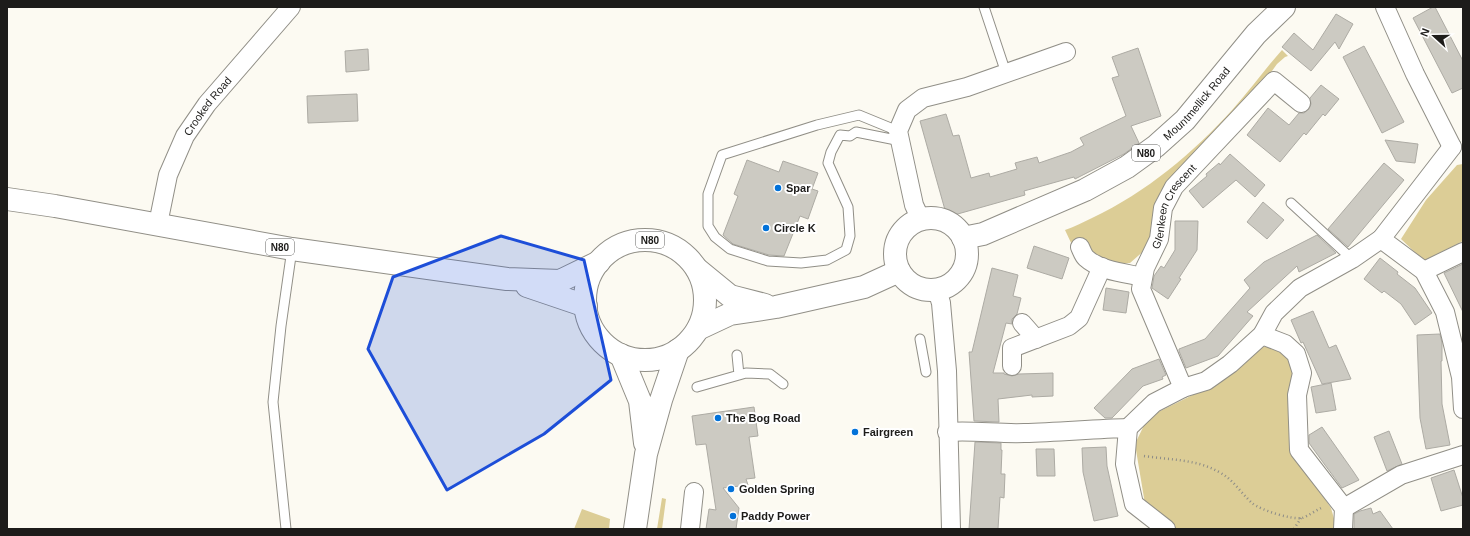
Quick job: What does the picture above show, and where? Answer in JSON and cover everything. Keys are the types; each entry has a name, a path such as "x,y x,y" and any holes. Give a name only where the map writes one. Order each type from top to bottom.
{"main road":[{"name":"Mountmellick Road","path":"963,238 983,234 1085,190 1127,167 1156,146 1185,120 1256,34 1284,7"},
{"name":"N80","path":"7,199 158,224 292,249 507,279 560,281 599,262"},
{"path":"933,218 945,221 955,228 963,238 966,249 966,260 963,271 956,280 937,290 925,290 915,287 905,280 895,261 895,250 903,231 911,224 921,220 933,218"},
{"name":"N80","path":"697,269 704,289 705,309 698,329 689,341 678,350 654,359 641,360 622,355 608,347 597,335 589,321 586,306 586,290 591,275 599,262 613,249 631,242 650,240 668,244 685,254 697,269 730,296 776,308"},
{"name":"N80","path":"698,329 730,314 776,308 864,287 899,271"},
{"name":"N80","path":"507,279 586,306"},
{"path":"635,529 646,454 661,400 678,350"},
{"path":"622,355 640,401 646,454"}],"street":[{"name":"Crooked Road","path":"158,224 168,175 185,136 207,104 291,7"},
{"path":"947,432 968,431 986,433 1024,433 1128,428 1154,403 1183,388 1206,381 1230,364 1262,335 1274,313 1300,288 1352,259 1381,239 1457,147 1419,81 1385,7"},
{"path":"921,220 914,205 899,136 906,110 923,98 967,87 1066,52"},
{"name":"Glenkeen Crescent","path":"1183,388 1141,289 1145,268 1159,239 1164,208 1174,187 1274,81 1301,103"},
{"path":"1381,239 1424,271 1445,312 1462,377 1463,408"},
{"path":"1080,247 1085,257 1093,264 1143,277"},
{"path":"1424,271 1463,252"},
{"path":"1012,366 1012,348 1069,326 1079,318 1102,267"},
{"path":"937,290 941,304 947,371 947,432 951,529"},
{"path":"1022,323 1036,339"},
{"path":"1262,335 1285,344 1296,354 1302,374 1297,395 1300,450 1341,504 1343,529"},
{"path":"1128,428 1125,464 1134,504 1166,529"},
{"path":"1341,504 1401,475 1463,455"},
{"path":"690,529 694,492"}],"lane":[{"path":"984,7 1006,73"},
{"path":"859,115 899,136 856,132 850,136 840,135 831,152 828,163 848,207 850,236 846,250 827,260 801,263 768,261 757,258 730,249 715,237 708,226 708,194 722,155 817,124 859,115"},
{"path":"1291,203 1352,259"},
{"path":"286,529 273,402 281,326 292,249"},
{"path":"920,339 926,372"},
{"path":"737,355 739,375"},
{"path":"697,387 746,373 770,374 783,384"}],"path":[{"path":"1126,453 1168,460 1185,460 1201,464 1234,482 1254,504 1281,515 1301,518 1341,504"},
{"path":"1294,529 1301,518"}],"highlighted area":[{"path":"501,236 584,260 611,380 544,434 447,490 368,349 393,277"}],"shaded area":[{"path":"1282,50 1288,56 1277,64 1253,97 1168,184 1156,200 1153,210 1154,223 1151,238 1146,249 1130,263 1117,264 1073,247 1065,230 1112,208 1132,196 1150,184 1185,156 1218,125"},
{"path":"1463,164 1463,241 1424,261 1401,239 1426,200 1457,165"},
{"path":"1262,347 1274,347 1283,352 1290,361 1295,373 1289,392 1290,446 1331,508 1337,529 1175,529 1145,504 1135,444 1148,417 1217,383 1241,367"},
{"path":"662,498 666,499 662,529 657,529"},
{"path":"582,509 610,519 609,529 574,529"}],"building":[{"path":"1435,7 1463,61 1463,88 1452,93 1413,18"},
{"path":"1336,14 1353,24 1339,49 1335,42 1311,71 1282,47 1294,33 1313,50"},
{"path":"1364,46 1404,122 1382,133 1343,57"},
{"path":"1138,48 1161,116 1131,126 1139,143 1124,154 1075,179 1074,177 1024,191 1025,195 947,217 920,121 946,114 953,136 959,135 971,178 989,173 990,177 1017,169 1015,163 1037,157 1039,163 1071,152 1084,145 1080,138 1126,116 1112,78 1119,76 1112,57"},
{"path":"368,49 369,70 346,72 345,51"},
{"path":"1321,85 1339,99 1325,116 1323,114 1306,135 1304,133 1280,162 1247,135 1268,108 1289,125 1299,113 1304,113 1309,109 1311,104 1310,98"},
{"path":"357,94 358,121 308,123 307,96"},
{"path":"1385,140 1418,144 1415,163 1396,161"},
{"path":"1230,154 1265,185 1255,197 1236,180 1203,208 1189,191 1207,176 1206,174 1219,163 1220,165"},
{"path":"747,160 779,172 783,161 818,173 812,189 818,191 808,219 800,216 784,256 769,255 733,244 723,235 738,196 734,194"},
{"path":"1384,163 1404,180 1348,247 1328,229"},
{"path":"1263,202 1284,220 1267,239 1247,222"},
{"path":"1175,221 1198,221 1197,250 1179,278 1181,279 1168,299 1152,288 1154,276 1161,266 1164,268 1175,250"},
{"path":"1317,235 1336,253 1299,272 1297,266 1247,312 1253,316 1218,356 1186,368 1179,349 1205,339 1250,288 1244,280 1264,262"},
{"path":"1034,246 1069,258 1062,279 1027,268"},
{"path":"1380,258 1415,288 1432,313 1415,325 1401,304 1384,291 1382,293 1364,279"},
{"path":"1463,264 1463,312 1444,273"},
{"path":"992,268 1018,275 1013,296 1021,298 1017,314 1012,319 1012,324 1006,323 993,373 1004,373 1012,376 1019,374 1053,373 1053,396 1032,397 1032,395 998,399 999,422 974,421 969,352 972,352"},
{"path":"1106,288 1129,292 1126,313 1103,310"},
{"path":"1313,311 1329,348 1336,345 1351,379 1322,384 1303,342 1301,343 1291,320"},
{"path":"1440,334 1442,343 1442,404 1450,445 1426,449 1420,418 1417,335"},
{"path":"1159,359 1166,375 1162,377 1163,379 1143,386 1112,418 1105,418 1094,408 1132,369"},
{"path":"1331,383 1336,410 1316,413 1311,387"},
{"path":"754,407 758,436 749,437 755,478 746,479 748,485 723,488 739,508 736,529 706,529 709,509 716,510 706,444 696,445 692,416"},
{"path":"1322,427 1359,480 1342,488 1309,443 1309,435"},
{"path":"1389,431 1402,464 1387,471 1374,437"},
{"path":"975,442 1001,443 1001,474 1005,474 1004,498 1000,497 998,529 969,529"},
{"path":"1106,447 1107,466 1118,516 1094,521 1083,472 1082,448"},
{"path":"1036,449 1054,449 1055,476 1037,476"},
{"path":"1454,470 1463,498 1463,505 1441,511 1431,478"},
{"path":"1371,508 1373,514 1380,511 1393,529 1354,529 1354,514"}],"place":[{"name":"Spar","path":"778,188"},
{"name":"Circle K","path":"766,228"},
{"name":"The Bog Road","path":"718,418"},
{"name":"Fairgreen","path":"855,432"},
{"name":"Golden Spring","path":"731,489"},
{"name":"Paddy Power","path":"733,516"}]}
